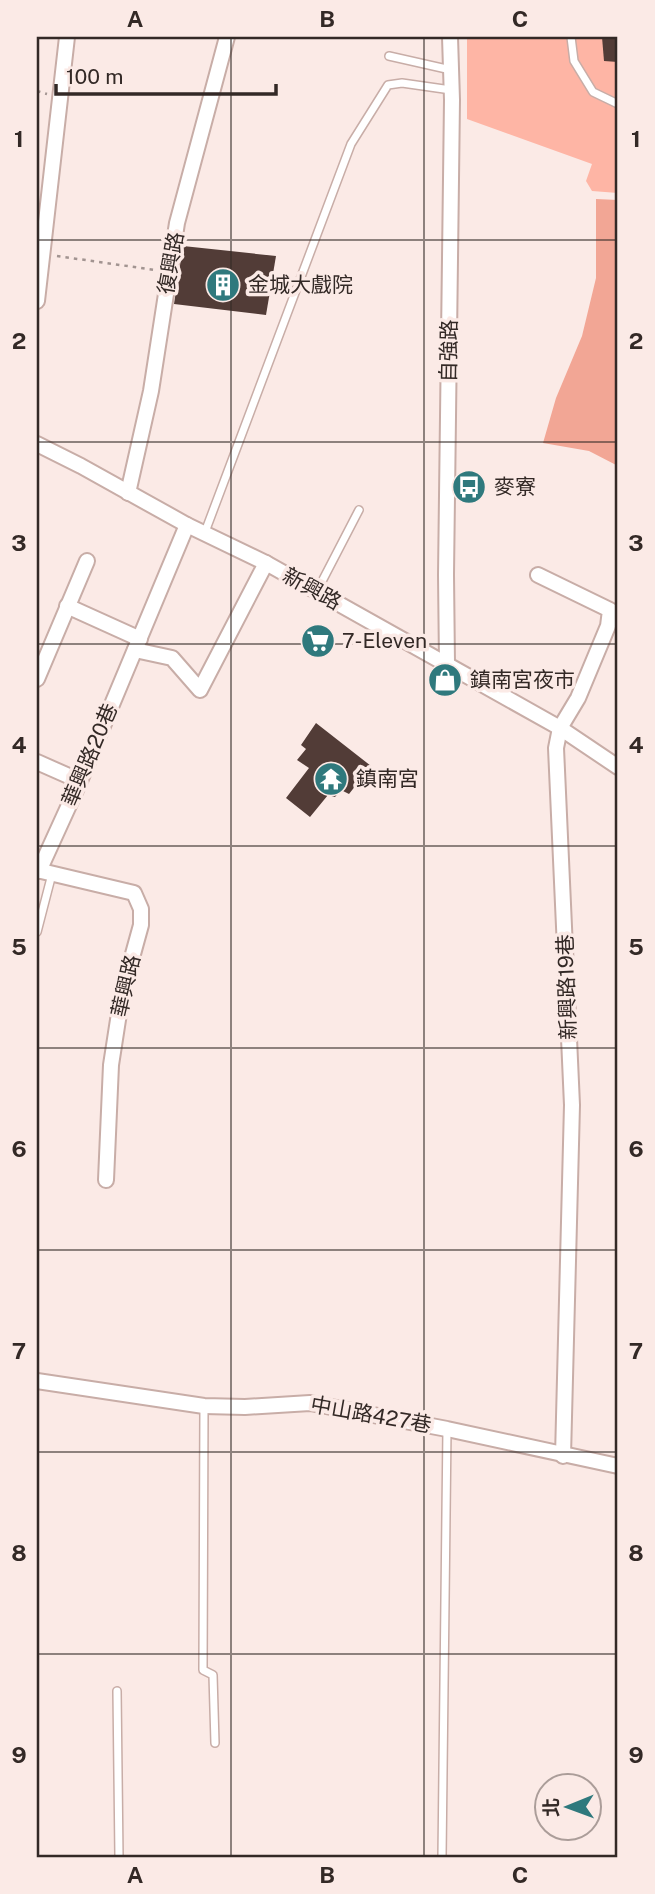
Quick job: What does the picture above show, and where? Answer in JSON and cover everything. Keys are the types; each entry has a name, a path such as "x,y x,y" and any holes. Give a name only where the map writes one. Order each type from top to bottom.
{"street":[{"path":"37,301 67,37"},
{"name":"復興路","path":"128,493 150,391 177,223 227,37"},
{"name":"自強路","path":"447,664 452,90 450,37"},
{"name":"新興路","path":"37,444 187,525 265,563 447,664 560,727 618,767"},
{"name":"華興路20巷","path":"42,872 187,525"},
{"path":"37,679 87,561"},
{"path":"67,606 138,644 172,658 200,690 265,563"},
{"name":"新興路19巷","path":"538,575 610,610 608,626 578,698 560,727 556,748 572,1105 563,1456"},
{"path":"37,762 80,781"},
{"name":"華興路","path":"42,872 134,892 141,909 141,925 122,994 111,1065 106,1180"},
{"name":"中山路427巷","path":"37,1381 204,1406 245,1407 310,1403 618,1466"}],"lane":[{"path":"570,37 574,61 593,92 618,104"},
{"path":"389,56 451,70"},
{"path":"205,532 351,144 388,85 402,83 452,90"},
{"path":"317,592 359,510"},
{"path":"37,932 42,872"},
{"path":"204,1406 203,1670 213,1675 215,1743"},
{"path":"442,1857 447,1429"},
{"path":"117,1691 119,1857"}],"path":[{"path":"43,254 168,272"}],"shaded area":[{"path":"467,37 618,37 618,193 592,191 586,181 592,164 467,119"},
{"path":"596,199 618,200 618,466 589,451 543,443 556,398 582,336 596,278"}],"building":[{"path":"602,37 618,37 618,62 604,61"},
{"name":"金城大戲院","path":"183,246 276,256 266,315 174,304"},
{"name":"鎮南宮","path":"316,723 371,766 349,794 341,790 335,797 328,795 310,817 286,798 309,768 297,760 306,749 301,745"}],"place":[{"name":"金城大戲院","path":"223,285"},
{"name":"麥寮","path":"469,487"},
{"name":"7-Eleven","path":"318,641"},
{"name":"鎮南宮夜市","path":"445,680"},
{"name":"鎮南宮","path":"331,779"}]}
